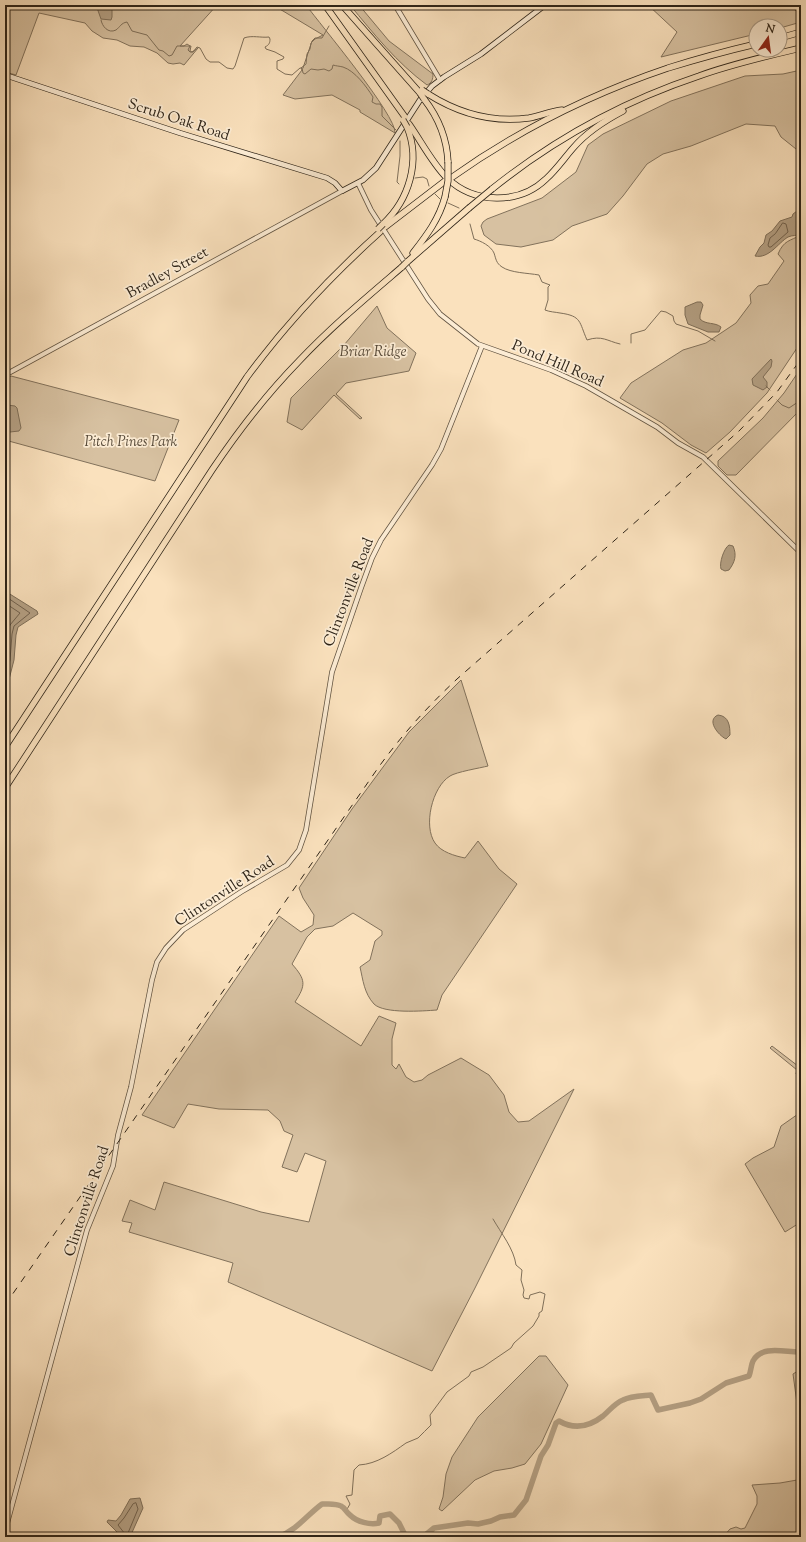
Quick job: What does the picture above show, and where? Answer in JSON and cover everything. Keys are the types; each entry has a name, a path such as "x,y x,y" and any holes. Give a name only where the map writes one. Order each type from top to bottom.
{"highway":[{"path":"325,5 440,170 451,182 476,195 489,198 506,198 524,193 540,185 550,176 578,143 591,131 609,118 635,105 646,96"},
{"path":"342,5 405,76 426,96 441,129 446,146 448,181 445,197 434,225 408,261"},
{"path":"788,36 801,32"},
{"path":"384,226 445,181 506,142 564,110 654,73 702,58 748,46"},
{"path":"5,788 212,470 250,417 286,374 311,348 492,188 533,158 571,134 646,96 681,82 723,68 801,48"},
{"path":"426,96 454,108 475,115 492,118 528,118 564,110"},
{"path":"5,747 247,377 304,307 338,271 371,240 384,226 401,203 410,180 413,154 408,125"}],"main road":[{"path":"342,191 358,183 376,168 420,100 429,89 440,80 481,54 544,5"},
{"name":"Scrub Oak Road","path":"5,75 176,132 327,178 335,183 342,191"}],"street":[{"path":"395,5 440,80"},
{"name":"Pond Hill Road","path":"358,183 371,210 432,305 448,321 482,346 545,368 579,382 662,430 678,443 706,460 801,553"},
{"name":"Bradley Street","path":"5,376 342,191"},
{"name":"Clintonville Road","path":"5,1531 89,1225 113,1166 118,1135 132,1082 152,980 157,962 166,948 183,930 244,890 283,868 290,862 299,850 306,830 333,668 361,588 372,558 381,540 432,465 441,449 482,346"}],"green space":[{"path":"5,5 217,5 180,46 191,46 190,51 192,52 198,48 184,65 180,63 168,63 157,53 144,47 130,46 117,40 103,38 92,31 85,23 39,13 16,75 5,72"},
{"path":"273,5 306,5 341,49 384,108 392,123 395,133 360,112 360,110 332,95 295,99 283,95 302,70 301,68 306,64 307,54 311,43 323,35"},
{"path":"350,5 359,5 389,41 433,74 430,83 427,85 406,67 377,37"},
{"path":"648,5 789,5 801,15 801,22 788,26 788,18 748,18 748,36 661,57 677,32"},
{"path":"801,70 801,153 781,137 775,126 746,124 691,146 663,154 647,164 623,196 607,214 572,226 553,240 521,247 496,244 484,235 481,226 487,219 542,198 576,172 588,145 603,134 671,101 745,76 783,74"},
{"path":"801,235 801,342 767,393 730,432 706,453 691,445 662,423 620,398 631,383 683,350 706,343 736,323 751,303 750,295 758,286 768,284 784,261 778,254 780,249 788,242"},
{"name":"Briar Ridge","path":"377,306 387,328 416,353 409,371 346,383 336,394 362,418 360,419 334,395 302,430 287,422 291,398 344,345"},
{"path":"801,368 801,409 736,475 727,475 718,466 718,461 763,418 784,393"},
{"name":"Pitch Pines Park","path":"11,376 179,420 155,481 5,440 5,380"},
{"path":"461,680 488,766 450,776 444,781 438,789 431,807 431,836 435,843 444,851 465,858 478,841 499,869 517,884 442,995 437,1010 395,1011 379,1007 374,1004 366,991 360,967 370,960 375,941 382,935 382,931 353,913 333,926 315,929 307,937 292,964 300,974 303,983 303,987 295,1002 361,1046 379,1016 396,1023 392,1039 392,1065 396,1069 399,1064 406,1077 414,1082 422,1080 428,1075 461,1058 489,1075 504,1095 509,1112 518,1122 529,1121 574,1089 432,1371 228,1282 233,1263 129,1232 132,1223 122,1221 130,1200 155,1210 164,1182 261,1212 309,1222 326,1161 305,1153 297,1172 282,1167 293,1135 284,1131 280,1121 268,1110 219,1109 188,1104 174,1128 142,1115 279,916 301,932 313,925 314,915 303,898 299,888 352,809 409,732"},
{"path":"772,1046 798,1066 801,1058 801,1076 796,1074 797,1070 770,1048"},
{"path":"801,1112 801,1222 785,1232 745,1164 774,1147 781,1126"},
{"path":"539,1356 546,1356 568,1385 541,1444 525,1464 494,1471 475,1480 442,1511 439,1509 443,1497 446,1474 452,1457 478,1417"},
{"path":"801,1369 801,1537 723,1537 730,1529 736,1527 741,1529 745,1528 757,1504 757,1496 752,1485 797,1480 799,1436 798,1411 793,1374"}],"water":[{"path":"96,5 112,5 111,20 101,19"},
{"path":"801,208 801,234 788,237 765,255 755,256 764,243 766,235 772,231 780,221 792,217 793,214"},
{"path":"701,302 703,305 700,319 721,327 719,332 708,332 688,324 685,315 685,307"},
{"path":"771,359 771,367 763,377 767,382 767,387 763,390 753,385 752,379"},
{"path":"5,406 15,406 17,408 21,428 19,431 5,431"},
{"path":"729,545 733,546 735,558 729,570 725,571 721,569 721,560"},
{"path":"5,591 37,611 38,614 18,627 14,660 5,695"},
{"path":"718,715 727,719 730,728 730,735 726,739 717,731 713,724 713,720"},
{"path":"140,1498 143,1508 130,1537 122,1537 107,1522 108,1520 116,1521 130,1499"}],"waterway":[{"path":"101,20 104,27 110,31 116,30 122,24 127,22 132,31 147,35 159,50 163,51 169,56 172,55 177,46 184,46 187,44 190,46 188,50 190,52 193,52 197,47 200,48 206,59 210,62 219,62 227,68 233,69 244,38 269,37 270,42 265,47 266,49 284,57 283,59 277,61 277,69 285,74 292,75 300,68 302,68 303,73 305,74 311,69 324,69 329,71 332,69 333,65 347,69 360,79 373,97 372,102 380,104 382,107 382,116 396,130"},
{"path":"303,68 312,41 315,38 322,38 329,26"},
{"path":"399,184 397,182 400,141"},
{"path":"415,178 423,177 427,179 429,186"},
{"path":"435,194 440,199"},
{"path":"448,203 459,208"},
{"path":"470,224 474,239 483,242 491,248 497,262 500,265 506,269 539,275 542,282 550,285 548,287 548,300 545,310 567,314 576,318 581,324 587,340 601,338 620,344"},
{"path":"631,343 631,334 645,330 661,311 673,316 676,324 698,331 715,341"},
{"path":"766,386 770,390"},
{"path":"777,400 782,405 789,408 801,400"},
{"path":"346,1511 350,1504 346,1496 352,1495 354,1470 359,1465 372,1463 390,1454 406,1443 418,1438 431,1425 430,1415 447,1392 469,1376 471,1372 483,1367 511,1348 514,1343 533,1326 539,1316 539,1313 542,1311 545,1294 540,1292 530,1295 529,1299 524,1298 524,1290 521,1280 522,1270 516,1265 513,1253 493,1219"},
{"path":"423,1537 434,1528 468,1523 478,1524 500,1517 514,1515 526,1500 541,1456 548,1445 556,1423 559,1421 571,1426 587,1425 598,1420 620,1401 637,1396 651,1395 658,1410 690,1403 701,1399 726,1383 749,1376 753,1361 762,1353 775,1350 801,1352"},
{"path":"278,1537 291,1530 322,1504 337,1504 344,1508 353,1517 368,1523 379,1523 380,1516 390,1514 399,1523 406,1537"}],"railway":[{"path":"5,1305 378,768 405,733 435,700 457,679 739,431 777,392 801,359"}]}
